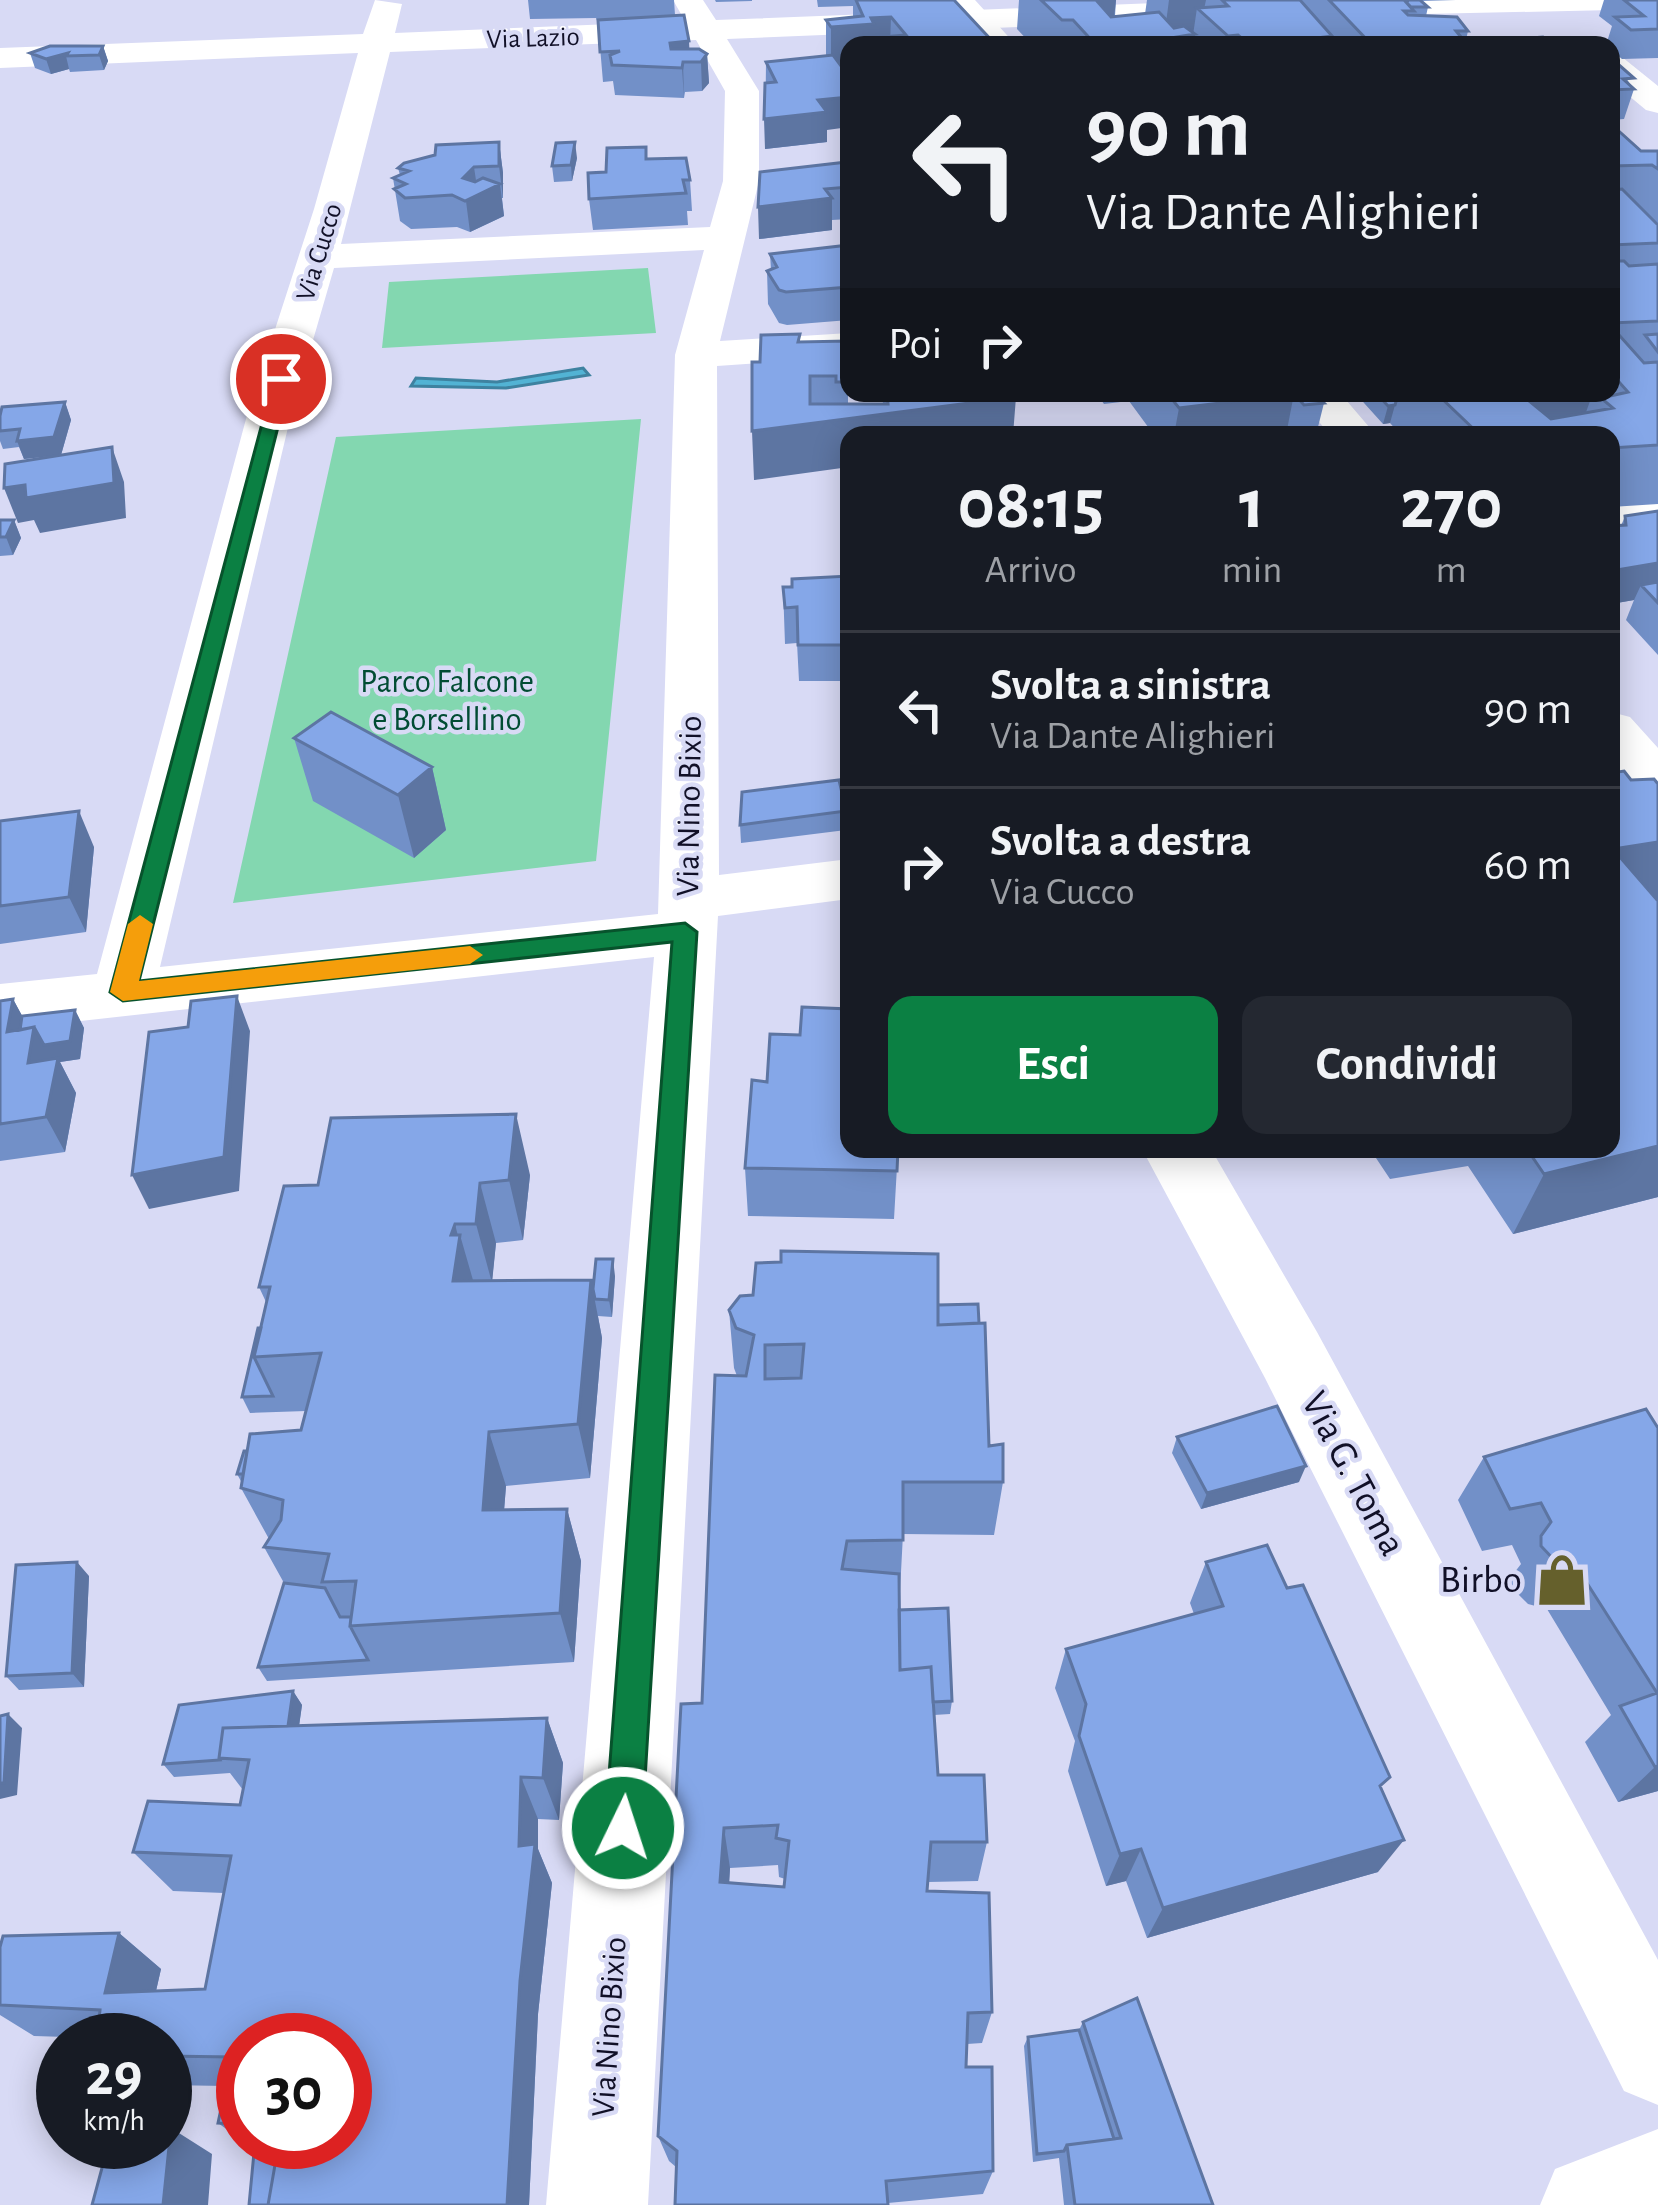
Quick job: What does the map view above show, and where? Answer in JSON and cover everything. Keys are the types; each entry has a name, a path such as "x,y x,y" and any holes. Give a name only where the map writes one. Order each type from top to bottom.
{"street":[{"path":"1314,8 1658,1"},
{"path":"1537,2 1572,31"},
{"name":"Via Lazio","path":"0,58 384,22 1266,4"},
{"path":"966,8 992,36"},
{"name":"Via Nino Bixio","path":"597,2205 687,915 696,355 740,192 742,91 698,15"},
{"name":"Via Cucco","path":"123,992 268,419 384,22"},
{"path":"1620,72 1658,104"},
{"path":"740,192 784,187"},
{"path":"317,257 724,238"},
{"path":"696,355 840,346"},
{"path":"1325,402 1346,426"},
{"path":"1620,515 1658,512"},
{"path":"1620,739 1658,781"},
{"path":"1620,786 1658,781"},
{"path":"0,1007 687,915 840,881"},
{"name":"Via G. Toma","path":"1181,1158 1291,1355 1658,2057"},
{"path":"1592,2205 1658,2179"}],"green space":[{"path":"648,268 656,333 382,348 389,282"},
{"name":"Parco Falcone e Borsellino","path":"641,419 596,861 233,903 336,437"}],"water":[{"path":"583,368 589,375 506,388 411,386 416,378 497,382"}],"building":[{"path":"856,0 954,0 988,36 894,36 906,35 891,17 871,18 874,24 831,27 826,20 863,16"},
{"path":"1041,0 1096,0 1111,17 1159,12 1174,28 1184,26 1195,34 1088,36 1073,20 1062,20"},
{"path":"1222,0 1300,0 1332,36 1228,36 1197,8 1228,6"},
{"path":"1329,0 1404,0 1414,11 1404,11 1408,15 1457,17 1468,31 1456,31 1460,36 1363,36"},
{"path":"1408,0 1420,0 1428,7 1411,7"},
{"path":"1624,0 1658,0 1658,29 1631,30 1615,17 1644,16"},
{"path":"684,15 689,41 670,43 671,49 699,49 707,54 701,62 683,62 682,68 612,65 610,55 620,51 600,52 598,20"},
{"path":"50,46 103,46 99,55 66,56 68,53 46,59 30,53"},
{"path":"833,55 840,65 840,98 818,100 827,112 764,119 765,83 776,82 766,62"},
{"path":"1620,66 1634,78 1623,79 1634,89 1620,90"},
{"path":"1620,132 1641,151 1658,151 1658,169 1620,166"},
{"path":"499,142 499,166 474,167 463,178 500,184 465,201 452,195 405,198 394,189 406,184 393,178 409,171 398,168 435,155 436,145"},
{"path":"575,142 571,165 552,166 556,143"},
{"path":"646,147 646,159 686,158 690,180 683,180 686,193 589,199 588,173 606,172 607,148"},
{"path":"840,163 840,188 825,189 832,198 758,207 760,172"},
{"path":"1620,189 1658,225 1658,243 1620,245"},
{"path":"840,246 840,288 779,290 767,271 777,267 770,254"},
{"path":"1620,261 1629,266 1658,264 1658,321 1620,323"},
{"path":"800,334 798,342 840,341 840,382 836,376 810,376 810,404 977,402 752,431 752,362 760,362 761,335"},
{"path":"1658,334 1658,352 1645,335"},
{"path":"1620,336 1644,363 1658,362 1658,445 1620,447 1620,426 1471,426 1445,402 1530,402 1551,419 1613,408 1606,402 1620,402 1620,394 1628,392 1620,383"},
{"path":"65,402 54,437 17,441 20,429 0,431 2,407"},
{"path":"1174,402 1228,402 1179,408"},
{"path":"112,447 114,483 26,498 25,485 4,488 5,464"},
{"path":"1658,511 1658,563 1620,569 1620,525 1626,525 1625,516"},
{"path":"0,520 14,520 6,537 0,537"},
{"path":"840,576 840,645 798,645 797,607 785,608 783,587 792,587 792,579"},
{"path":"1658,582 1658,603 1641,585"},
{"path":"331,712 432,767 398,795 294,738"},
{"path":"1620,772 1631,780 1654,779 1658,784 1658,842 1620,848"},
{"path":"839,780 840,812 740,825 742,792"},
{"path":"79,811 69,897 0,906 0,821"},
{"path":"1620,857 1658,901 1658,1146 1620,1155"},
{"path":"237,996 224,1157 132,1175 149,1032 188,1027 191,1001"},
{"path":"13,999 7,1032 34,1027 28,1063 58,1058 46,1117 0,1124 0,1001"},
{"path":"802,1007 840,1009 840,1158 898,1158 897,1171 745,1168 752,1080 767,1082 770,1034 800,1035"},
{"path":"75,1010 70,1041 44,1045 34,1027 20,1030 22,1016"},
{"path":"516,1114 509,1180 480,1183 476,1224 455,1224 451,1235 460,1235 453,1281 591,1280 578,1424 489,1432 483,1510 567,1509 560,1613 350,1626 356,1581 322,1582 329,1554 264,1547 281,1520 283,1500 241,1488 250,1434 301,1430 321,1353 254,1357 270,1287 259,1287 284,1186 318,1185 331,1118"},
{"path":"1533,1158 1609,1158 1544,1174"},
{"path":"781,1251 938,1254 938,1325 985,1323 989,1446 1003,1444 1003,1482 903,1482 903,1540 847,1541 842,1569 899,1574 900,1670 931,1667 938,1775 984,1775 987,1842 931,1842 927,1891 989,1893 992,2012 968,2013 966,2067 992,2067 993,2171 886,2181 888,2205 675,2205 677,2151 658,2136 681,1704 702,1703 715,1375 746,1376 754,1335 736,1328 729,1310 740,1296 753,1295 756,1263 781,1262","holes":["804,1344 801,1378 765,1379 765,1345","778,1825 776,1838 789,1841 784,1887 720,1882 724,1828"]},
{"path":"596,1259 613,1259 609,1300 595,1299"},
{"path":"978,1304 979,1323 938,1325 938,1305"},
{"path":"258,1328 254,1357 273,1396 242,1397"},
{"path":"1277,1406 1306,1466 1207,1493 1177,1437"},
{"path":"1646,1409 1658,1428 1658,1766 1655,1767 1620,1706 1657,1693 1578,1569 1558,1564 1541,1546 1541,1536 1551,1522 1541,1503 1510,1509 1484,1457"},
{"path":"244,1451 243,1474 237,1474"},
{"path":"1267,1545 1287,1588 1303,1585 1390,1777 1380,1786 1404,1840 1163,1908 1141,1849 1120,1854 1079,1736 1086,1704 1066,1649 1223,1606 1206,1562"},
{"path":"77,1562 72,1673 6,1676 16,1565"},
{"path":"284,1583 325,1588 340,1617 351,1617 350,1626 368,1660 258,1667"},
{"path":"948,1608 952,1701 933,1702 931,1667 900,1670 899,1610"},
{"path":"293,1691 288,1726 223,1728 220,1760 163,1764 179,1705"},
{"path":"8,1714 4,1783 0,1783 0,1716"},
{"path":"547,1718 543,1778 521,1777 519,1846 535,1844 520,1981 507,2205 268,2205 274,2169 372,2169 372,2013 216,2013 216,2057 192,2056 192,2013 100,2013 0,2005 3,1936 119,1933 105,1993 205,1989 231,1856 133,1852 148,1801 240,1805 249,1760 219,1758 223,1728"},
{"path":"1137,1998 1213,2205 1075,2205 1067,2145 1121,2138 1083,2022"},
{"path":"1079,2030 1114,2139 1037,2154 1028,2037"},
{"path":"102,2169 167,2169 163,2205 92,2205"},
{"path":"252,2169 274,2169 268,2205 249,2205"}],"slow traffic":[{"path":"140,924 123,992 470,955"}],"place":[{"name":"Birbo","path":"1562,1580"}],"route":[{"path":"281,379 123,992 685,932 623,1828"}]}
